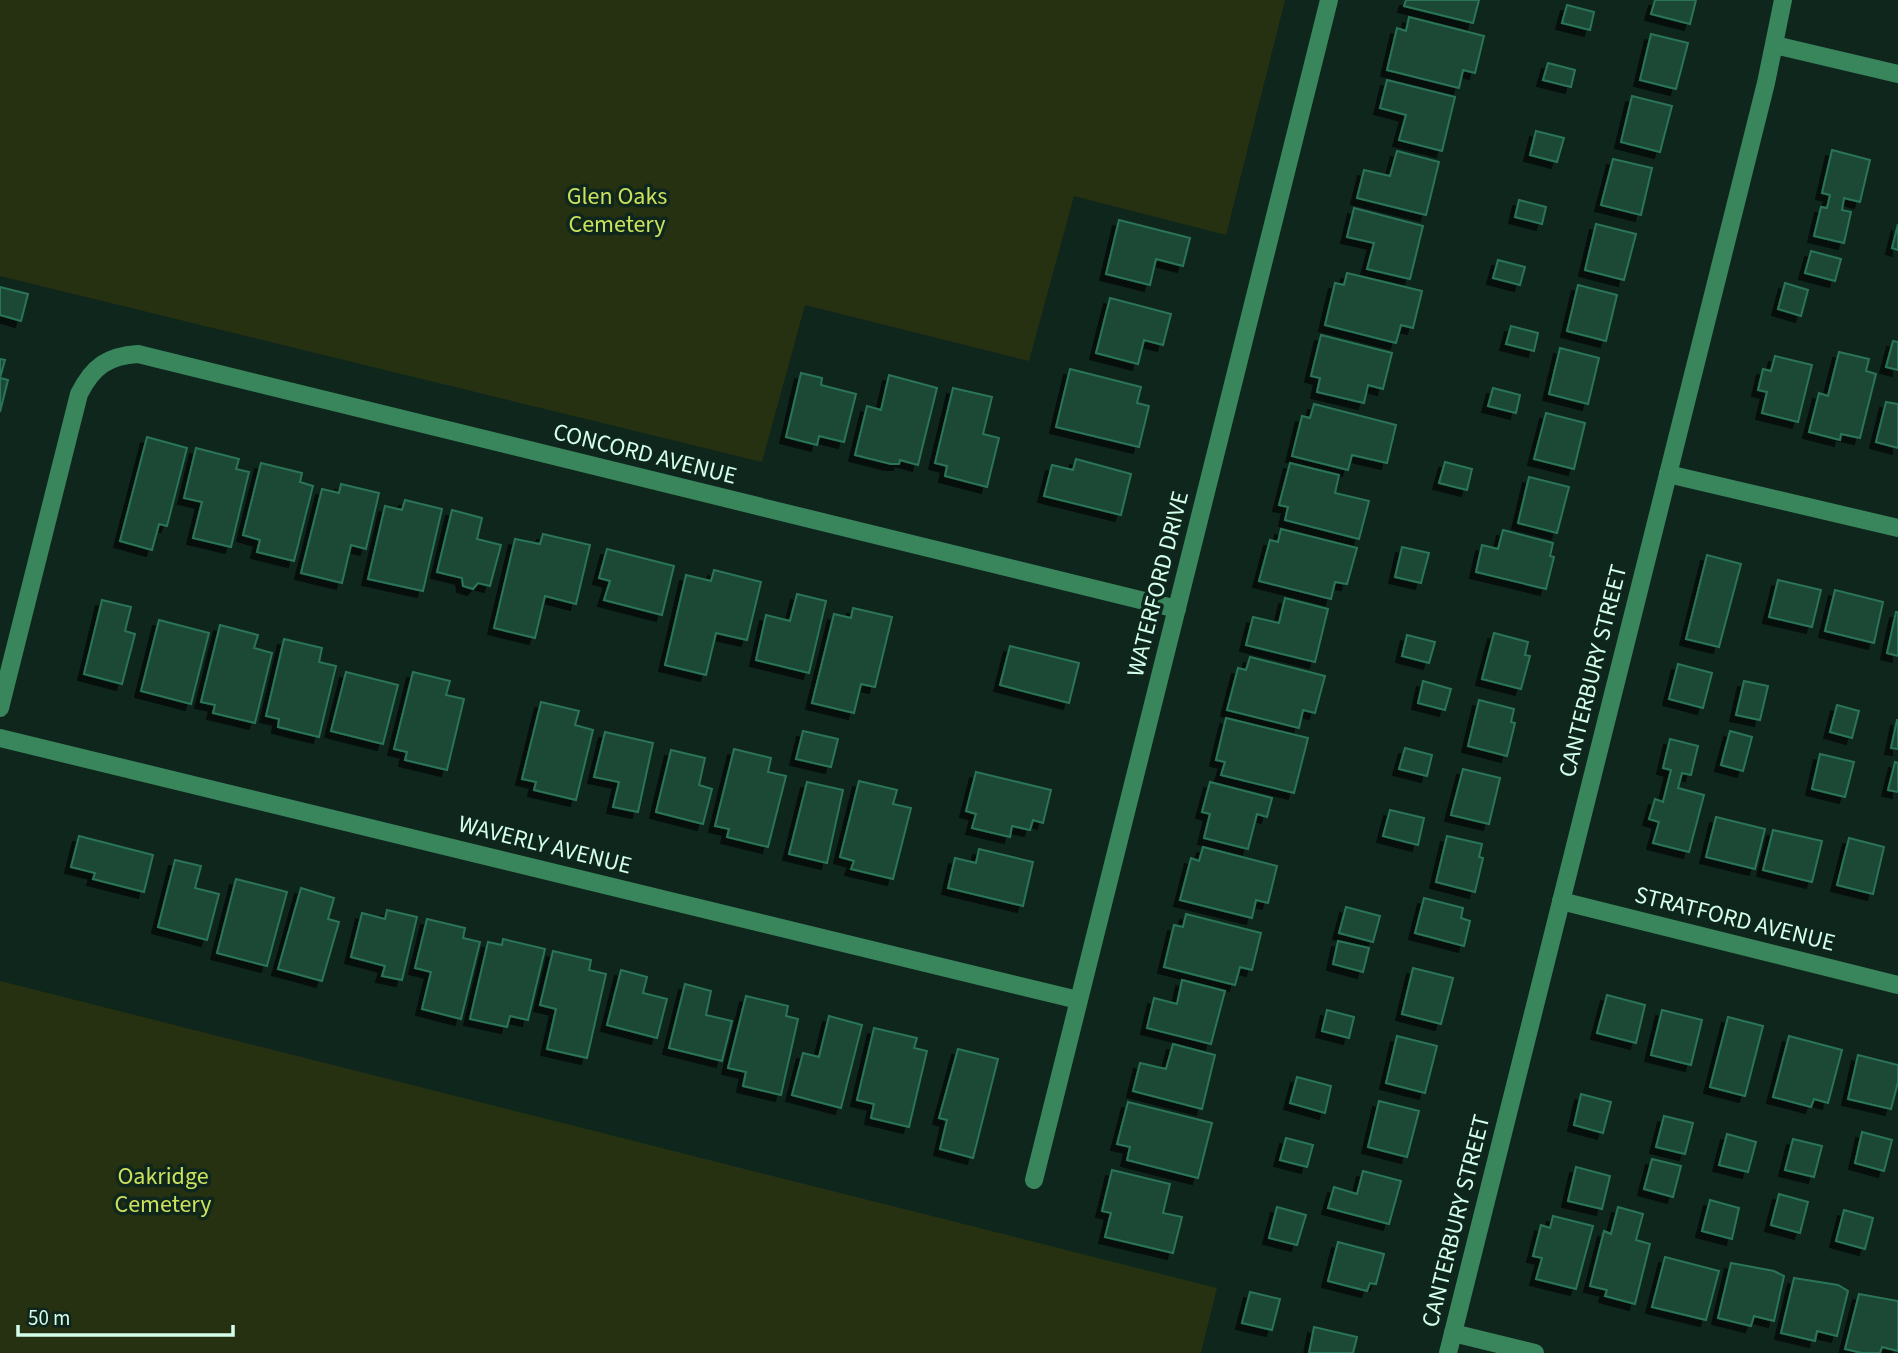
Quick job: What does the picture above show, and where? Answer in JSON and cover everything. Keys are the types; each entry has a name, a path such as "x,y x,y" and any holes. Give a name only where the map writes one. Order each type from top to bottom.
{"street":[{"name":"WATERFORD DRIVE","path":"1034,1180 1329,0"},
{"name":"CANTERBURY STREET","path":"1448,1353 1775,45 1783,0"},
{"path":"1775,45 1898,74"},
{"name":"CONCORD AVENUE","path":"0,708 79,394 88,376 101,363 119,356 138,354 1177,609"},
{"path":"1668,474 1898,528"},
{"name":"WAVERLY AVENUE","path":"0,738 1078,1000"},
{"name":"STRATFORD AVENUE","path":"1561,901 1898,985"},
{"path":"1453,1333 1535,1353"}],"green space":[{"name":"Glen Oaks Cemetery","path":"0,0 1285,0 1226,235 1074,196 1029,361 805,305 762,462 0,276"},
{"name":"Oakridge Cemetery","path":"0,981 1217,1288 1201,1353 0,1353"}],"building":[{"path":"1406,0 1479,0 1473,23 1404,6"},
{"path":"1655,0 1696,0 1690,24 1651,14"},
{"path":"1567,5 1594,12 1590,30 1562,23"},
{"path":"1409,17 1484,36 1475,73 1463,70 1459,88 1387,70 1397,28 1406,31"},
{"path":"1651,34 1688,43 1676,89 1640,80"},
{"path":"1548,63 1575,70 1571,87 1543,80"},
{"path":"1387,80 1455,97 1442,151 1399,140 1406,115 1380,108"},
{"path":"1632,96 1672,106 1660,152 1621,142"},
{"path":"1536,131 1564,138 1557,162 1530,155"},
{"path":"1832,150 1870,160 1860,202 1844,198 1842,210 1851,212 1844,243 1814,236 1821,207 1827,208 1830,195 1822,193"},
{"path":"1397,151 1439,162 1426,215 1357,198 1364,170 1390,176"},
{"path":"1613,159 1652,168 1641,215 1601,205"},
{"path":"1519,200 1546,207 1542,224 1515,217"},
{"path":"1354,208 1423,226 1410,279 1367,269 1374,243 1347,237"},
{"path":"1119,220 1190,238 1183,266 1156,259 1150,285 1106,274"},
{"path":"1596,224 1636,234 1624,280 1585,270"},
{"path":"1898,224 1898,250 1892,248"},
{"path":"1811,251 1841,259 1835,281 1805,273"},
{"path":"1498,260 1525,267 1520,285 1493,278"},
{"path":"1347,273 1422,291 1413,328 1401,325 1396,343 1325,325 1335,283 1344,285"},
{"path":"1785,283 1808,290 1801,316 1778,309"},
{"path":"1578,285 1617,295 1606,341 1567,331"},
{"path":"0,287 28,294 21,321 0,315"},
{"path":"1110,298 1171,314 1163,345 1144,340 1138,364 1096,353"},
{"path":"1511,326 1538,333 1534,351 1506,344"},
{"path":"1321,335 1392,353 1383,389 1368,385 1364,403 1317,392 1320,378 1311,376"},
{"path":"1893,341 1898,342 1898,370 1886,367"},
{"path":"1560,348 1599,358 1588,404 1549,394"},
{"path":"1839,352 1869,359 1866,371 1876,374 1860,438 1841,434 1840,440 1809,432 1819,393 1828,396"},
{"path":"1775,356 1812,365 1798,422 1762,413 1767,392 1758,390 1763,369 1771,371"},
{"path":"0,359 5,360 0,378"},
{"path":"1070,369 1141,387 1137,403 1149,406 1139,447 1056,427"},
{"path":"801,373 822,378 821,385 856,394 844,442 819,436 817,445 786,437"},
{"path":"889,375 937,388 918,465 900,460 899,464 891,464 855,455 867,406 881,410"},
{"path":"0,378 8,380 0,412"},
{"path":"953,388 992,397 983,434 999,438 987,487 945,476 947,466 935,463"},
{"path":"1493,388 1520,395 1516,413 1488,406"},
{"path":"1886,402 1898,404 1898,448 1876,442"},
{"path":"1314,404 1396,425 1387,463 1352,455 1348,470 1292,456 1302,416 1310,418"},
{"path":"1546,413 1585,423 1574,469 1534,459"},
{"path":"147,437 187,448 167,526 159,524 152,550 120,541"},
{"path":"196,448 239,459 236,469 249,472 231,547 193,538 202,502 184,498"},
{"path":"1076,459 1131,474 1121,515 1044,496 1052,465 1073,470"},
{"path":"1445,462 1472,469 1467,490 1439,483"},
{"path":"261,463 302,473 300,482 313,486 294,561 257,552 260,540 243,535"},
{"path":"1290,463 1339,475 1335,493 1369,501 1359,539 1285,520 1288,507 1279,505"},
{"path":"1529,477 1569,487 1557,533 1518,523"},
{"path":"341,484 379,493 366,549 351,545 342,583 301,573 322,489 339,493"},
{"path":"405,500 442,509 423,591 368,579 385,506 402,510"},
{"path":"452,510 482,518 477,539 501,545 490,586 478,583 473,589 463,586 462,578 437,572"},
{"path":"1281,529 1357,548 1347,584 1335,582 1331,599 1259,581 1270,540 1278,542"},
{"path":"1503,530 1553,543 1550,556 1554,557 1546,589 1476,572 1482,545 1498,549"},
{"path":"543,534 590,545 576,604 545,596 535,638 494,628 515,539 540,544"},
{"path":"1402,547 1429,553 1421,583 1395,577"},
{"path":"607,549 674,566 662,615 604,600 610,581 599,578"},
{"path":"1707,555 1741,564 1719,647 1686,639"},
{"path":"714,570 761,582 747,640 716,633 706,675 665,665 686,575 711,581"},
{"path":"1778,580 1821,590 1812,627 1769,617"},
{"path":"1835,590 1883,602 1874,643 1825,631"},
{"path":"797,594 826,601 809,673 756,660 766,615 790,621"},
{"path":"1285,598 1328,609 1315,662 1246,645 1253,617 1279,623"},
{"path":"102,600 131,607 125,631 135,634 122,684 84,674"},
{"path":"853,608 892,617 875,687 861,684 854,713 812,703 834,614 851,618"},
{"path":"1898,612 1898,656 1887,653"},
{"path":"159,620 209,633 191,704 141,691"},
{"path":"220,625 258,635 254,648 272,653 255,723 213,713 215,705 201,702"},
{"path":"1494,633 1528,642 1525,655 1530,656 1521,689 1482,679"},
{"path":"1407,635 1435,642 1429,663 1402,656"},
{"path":"284,639 322,648 319,662 336,666 319,737 278,727 279,719 266,716"},
{"path":"1010,646 1079,663 1069,703 1000,685"},
{"path":"1250,657 1325,676 1315,713 1303,710 1299,728 1227,710 1238,668 1246,670"},
{"path":"1678,664 1712,673 1703,708 1669,699"},
{"path":"346,672 398,685 383,744 331,731"},
{"path":"413,672 450,681 446,695 464,699 447,770 405,760 407,752 394,749"},
{"path":"1423,681 1451,689 1445,710 1418,703"},
{"path":"1744,681 1768,686 1760,720 1736,715"},
{"path":"1479,700 1514,709 1511,722 1515,723 1507,756 1468,746"},
{"path":"541,702 579,711 575,725 593,730 576,800 534,790 536,782 522,779"},
{"path":"1837,705 1859,711 1852,738 1830,732"},
{"path":"1226,718 1308,738 1294,793 1221,775 1225,762 1216,760"},
{"path":"1898,720 1898,749 1891,748"},
{"path":"803,731 838,739 831,767 796,759"},
{"path":"1730,731 1752,737 1743,771 1721,765"},
{"path":"605,732 653,743 638,812 613,807 619,782 594,777"},
{"path":"1670,739 1698,746 1691,775 1682,773 1678,788 1704,795 1689,852 1653,843 1659,822 1649,819 1655,799 1663,802 1671,770 1663,768"},
{"path":"1405,748 1432,755 1427,776 1399,769"},
{"path":"734,749 771,758 768,772 786,776 768,847 727,837 729,829 715,826"},
{"path":"671,750 705,758 699,785 712,789 703,824 656,812"},
{"path":"1820,754 1854,762 1845,797 1812,789"},
{"path":"1895,762 1898,763 1898,792 1888,790"},
{"path":"1463,769 1500,778 1489,824 1451,815"},
{"path":"976,772 1051,790 1043,823 1033,820 1030,830 1012,826 1010,837 972,828 976,814 966,811"},
{"path":"859,781 897,790 893,804 911,808 893,879 851,869 854,861 840,857"},
{"path":"807,782 843,790 827,863 789,854"},
{"path":"1210,782 1272,798 1267,817 1257,814 1248,849 1204,838 1210,814 1202,812"},
{"path":"1390,810 1424,818 1418,845 1383,836"},
{"path":"1716,817 1765,829 1755,869 1706,857"},
{"path":"1773,830 1822,841 1812,882 1763,870"},
{"path":"79,836 153,855 144,892 93,879 95,873 71,867"},
{"path":"1447,836 1482,844 1479,857 1483,858 1475,892 1436,882"},
{"path":"1849,838 1884,847 1873,894 1837,885"},
{"path":"1203,847 1277,866 1268,903 1256,900 1252,918 1180,900 1191,858 1199,861"},
{"path":"979,849 1033,862 1023,906 948,888 955,858 976,863"},
{"path":"175,860 201,866 195,888 219,894 207,940 158,927"},
{"path":"236,879 287,892 267,966 217,953"},
{"path":"301,888 334,898 328,919 339,922 322,981 278,969"},
{"path":"1424,898 1463,908 1461,918 1470,921 1464,946 1415,933"},
{"path":"1346,907 1380,916 1373,942 1339,933"},
{"path":"387,910 417,917 402,980 382,976 385,966 351,957 362,913 385,919"},
{"path":"1186,914 1261,933 1252,970 1240,967 1235,985 1164,967 1174,925 1183,927"},
{"path":"427,919 465,928 463,938 480,942 461,1019 422,1009 431,972 415,968"},
{"path":"503,939 545,949 528,1020 510,1016 507,1027 470,1019 488,942 502,945"},
{"path":"1338,941 1369,948 1363,972 1333,964"},
{"path":"553,951 591,960 589,970 606,974 587,1058 547,1049 556,1009 540,1005"},
{"path":"1413,968 1453,978 1441,1024 1402,1014"},
{"path":"621,970 647,977 643,993 667,999 657,1038 607,1025"},
{"path":"1182,980 1225,991 1211,1044 1147,1028 1154,998 1177,1004"},
{"path":"685,984 711,991 706,1015 732,1021 722,1061 669,1048"},
{"path":"1607,995 1645,1005 1636,1043 1597,1033"},
{"path":"746,996 788,1006 786,1016 798,1019 781,1095 743,1086 746,1072 728,1068"},
{"path":"1327,1010 1354,1017 1349,1038 1322,1031"},
{"path":"1662,1010 1702,1020 1691,1065 1651,1055"},
{"path":"829,1016 862,1025 841,1108 792,1095 803,1053 819,1057"},
{"path":"1728,1017 1763,1026 1745,1096 1710,1087"},
{"path":"874,1028 917,1038 914,1048 927,1051 909,1127 871,1118 874,1104 857,1100"},
{"path":"1397,1036 1437,1046 1425,1093 1386,1083"},
{"path":"1789,1036 1842,1050 1828,1103 1814,1099 1811,1107 1773,1097"},
{"path":"1173,1044 1215,1055 1202,1109 1133,1091 1140,1063 1166,1069"},
{"path":"958,1049 998,1059 973,1158 940,1149 947,1120 939,1118"},
{"path":"1858,1055 1898,1065 1898,1082 1891,1109 1848,1099"},
{"path":"1297,1077 1331,1086 1325,1113 1290,1103"},
{"path":"1581,1094 1611,1102 1603,1133 1574,1125"},
{"path":"1379,1101 1419,1111 1407,1157 1368,1147"},
{"path":"1128,1102 1212,1123 1198,1178 1127,1160 1130,1147 1117,1144"},
{"path":"1664,1116 1693,1123 1685,1154 1656,1147"},
{"path":"1862,1132 1892,1140 1884,1171 1855,1163"},
{"path":"1727,1134 1756,1142 1748,1172 1719,1165"},
{"path":"1286,1138 1313,1145 1307,1167 1280,1160"},
{"path":"1793,1139 1822,1146 1814,1177 1785,1170"},
{"path":"1652,1159 1681,1166 1673,1197 1644,1189"},
{"path":"1576,1167 1610,1176 1602,1209 1568,1201"},
{"path":"1112,1170 1170,1184 1163,1213 1182,1217 1173,1253 1105,1237 1111,1213 1102,1211"},
{"path":"1363,1171 1401,1181 1389,1224 1328,1208 1334,1187 1357,1194"},
{"path":"1779,1194 1808,1202 1800,1233 1771,1225"},
{"path":"1710,1200 1739,1208 1732,1239 1702,1231"},
{"path":"1277,1207 1306,1215 1297,1245 1269,1238"},
{"path":"1618,1207 1643,1214 1636,1240 1650,1244 1635,1304 1605,1296 1607,1290 1590,1286 1604,1231 1611,1234"},
{"path":"1844,1210 1873,1218 1865,1249 1836,1241"},
{"path":"1553,1216 1593,1226 1576,1289 1536,1279 1542,1258 1533,1256 1541,1225 1550,1228"},
{"path":"1338,1242 1384,1254 1376,1284 1370,1283 1367,1291 1328,1281"},
{"path":"1665,1257 1719,1271 1706,1320 1652,1307"},
{"path":"1731,1263 1774,1271 1784,1276 1774,1321 1754,1316 1751,1326 1718,1318"},
{"path":"1794,1278 1838,1285 1848,1291 1837,1336 1817,1331 1815,1341 1781,1333"},
{"path":"1250,1292 1280,1299 1272,1330 1242,1323"},
{"path":"1859,1294 1898,1301 1898,1351 1882,1347 1880,1353 1845,1349"},
{"path":"1314,1327 1357,1337 1353,1353 1309,1353"}]}
